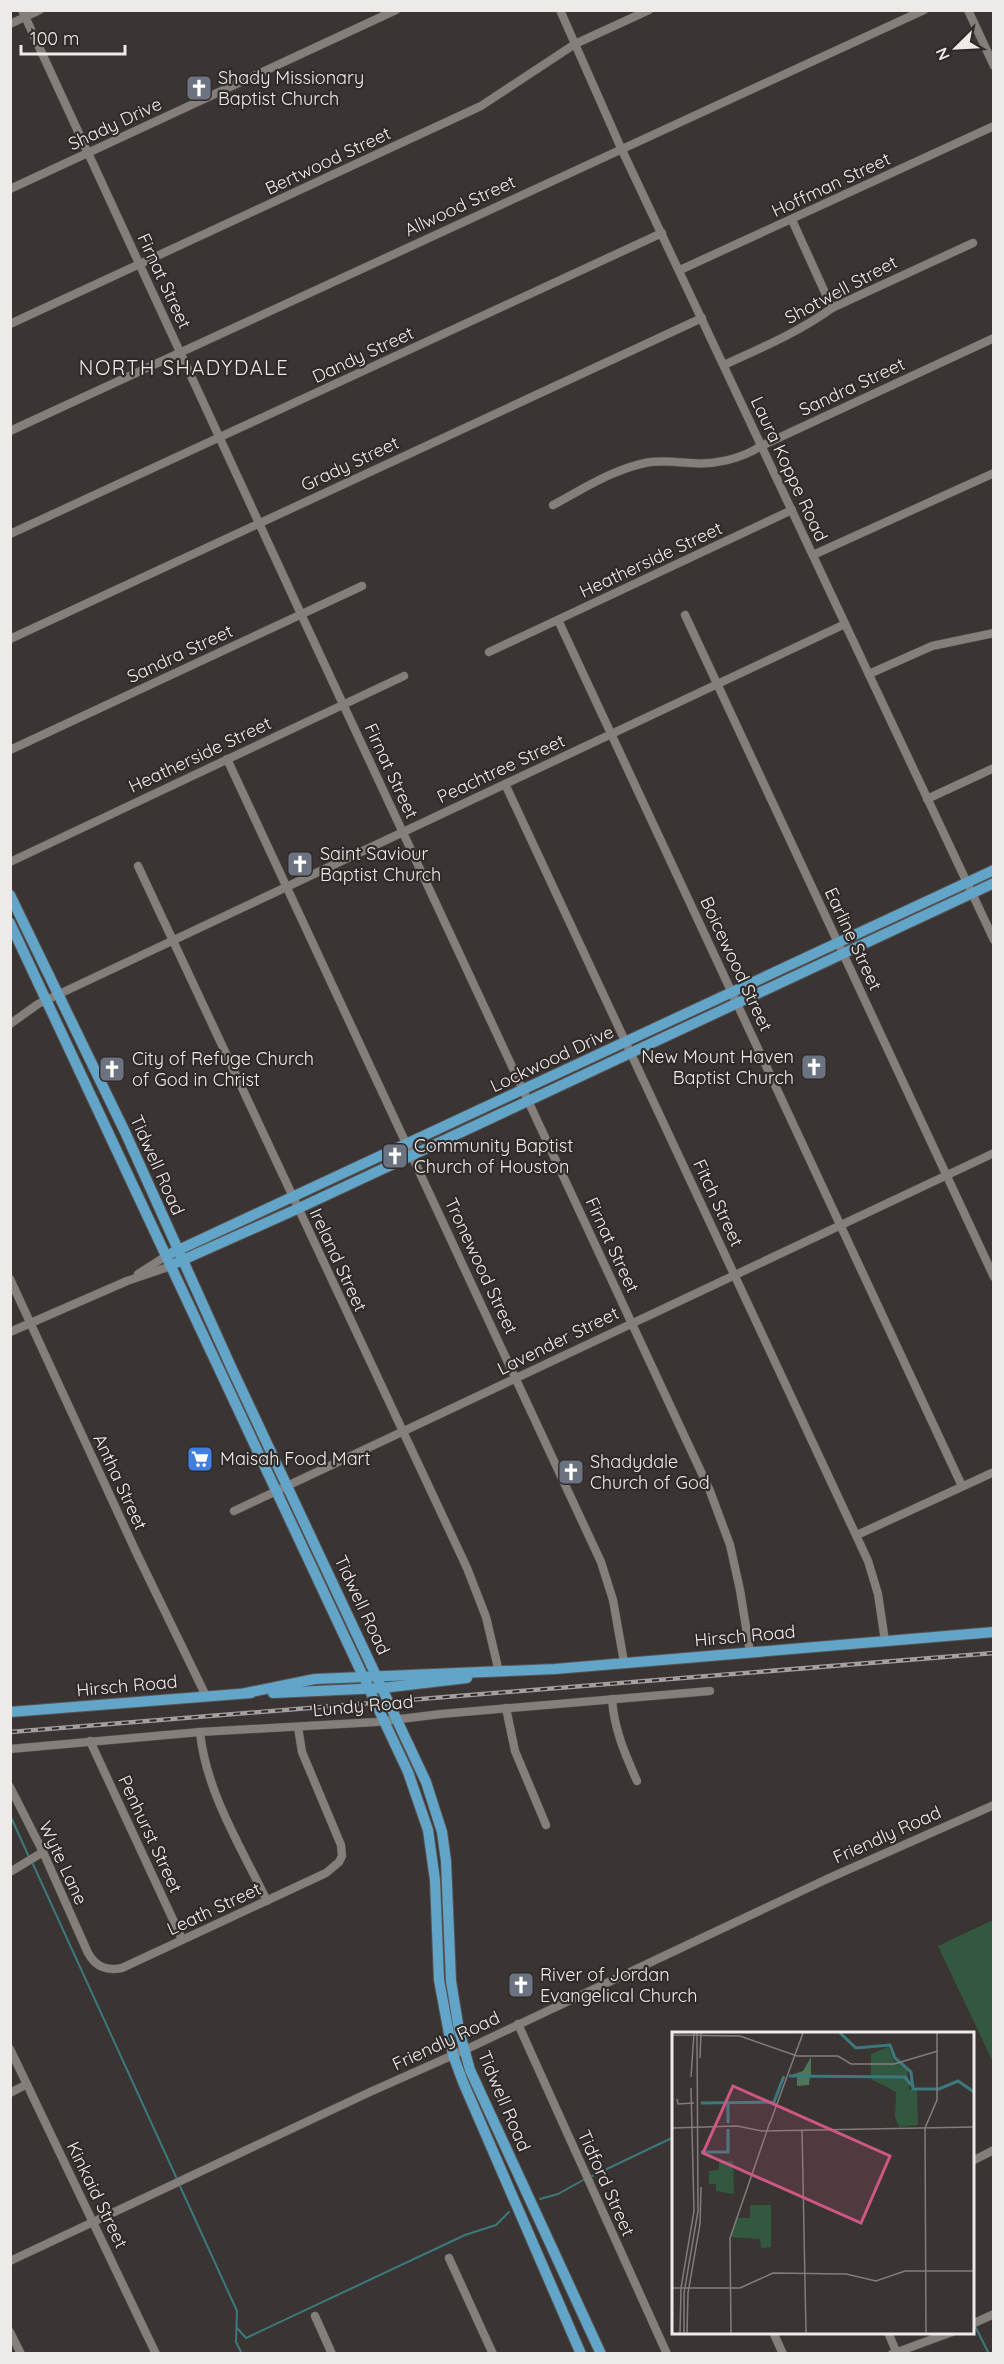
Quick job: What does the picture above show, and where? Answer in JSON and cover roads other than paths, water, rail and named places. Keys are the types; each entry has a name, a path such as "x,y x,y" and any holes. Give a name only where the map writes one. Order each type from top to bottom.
{"main road":[{"name":"Lockwood Drive","path":"968,889 993,870"},
{"name":"Lockwood Drive","path":"168,1261 183,1260 413,1155 626,1042 736,997 968,889 993,883"},
{"name":"Tidwell Road","path":"10,895 125,1132 232,1369 426,1782 440,1828 446,1871 439,1980 453,2055 601,2354"},
{"name":"Tidwell Road","path":"10,923 408,1772 429,1830 443,1937 465,2050 503,2158 579,2349"},
{"name":"Lockwood Drive","path":"168,1261 177,1249 291,1196 408,1144 632,1053 736,997"},
{"path":"112,1137 125,1132"},
{"path":"221,1375 232,1369"},
{"path":"312,1569 324,1563"},
{"name":"Hirsch Road","path":"246,1693 315,1679 499,1672 993,1632"},
{"name":"Hirsch Road","path":"10,1712 246,1693 382,1688 433,1683 499,1672"},
{"path":"429,1830 440,1828"},
{"path":"579,2349 593,2336"}],"street":[{"path":"10,24 24,14 40,10"},
{"name":"Shady Drive","path":"10,189 396,10"},
{"name":"Laura Koppe Road","path":"560,10 621,148 993,940"},
{"name":"Bertwood Street","path":"10,324 481,106 576,44 649,10"},
{"name":"Allwood Street","path":"10,431 924,10"},
{"path":"968,10 993,66"},
{"name":"Firnat Street","path":"24,14 714,1502 730,1545 750,1652"},
{"name":"Hoffman Street","path":"680,270 993,126"},
{"path":"792,220 832,308"},
{"name":"Dandy Street","path":"10,534 662,233"},
{"name":"Shotwell Street","path":"724,365 788,335 832,308 973,243"},
{"name":"Grady Street","path":"10,639 702,318"},
{"name":"Sandra Street","path":"553,504 623,468 666,460 692,463 719,462 747,455 761,446 993,338"},
{"path":"813,555 993,473"},
{"name":"Heatherside Street","path":"489,652 792,510"},
{"name":"Sandra Street","path":"10,750 362,586"},
{"name":"Earline Street","path":"685,615 993,1277"},
{"name":"Boicewood Street","path":"558,620 736,997 962,1486"},
{"name":"Peachtree Street","path":"10,1024 38,1004 845,624"},
{"path":"869,674 932,646 993,633"},
{"name":"Heatherside Street","path":"10,862 404,676"},
{"name":"Tronewood Street","path":"227,759 602,1562 614,1600 624,1662"},
{"path":"927,799 993,768"},
{"name":"Fitch Street","path":"505,784 857,1535 878,1594 885,1641"},
{"name":"Ireland Street","path":"138,866 467,1568 486,1617 499,1672"},
{"name":"Lavender Street","path":"234,1511 993,1153"},
{"name":"Lockwood Drive","path":"10,1332 168,1261"},
{"name":"Antha Street","path":"10,1279 206,1696"},
{"path":"857,1535 993,1472"},
{"name":"Lundy Road","path":"14,1748 200,1732 385,1721 506,1708 710,1691"},
{"path":"612,1699 620,1742 637,1781"},
{"path":"506,1708 514,1751 546,1825"},
{"name":"Leath Street","path":"87,1952 95,1963 105,1968 122,1968 334,1869 342,1856 340,1845 304,1760 298,1727"},
{"path":"200,1732 202,1755 209,1777 267,1901"},
{"name":"Penhurst Street","path":"90,1741 182,1940"},
{"name":"Wyte Lane","path":"10,1787 39,1854 87,1952"},
{"name":"Friendly Road","path":"10,2261 818,1883 993,1805"},
{"path":"10,1872 39,1854"},
{"name":"Tidford Street","path":"518,2024 667,2354"},
{"name":"Kinkaid Street","path":"10,2049 156,2354"},
{"path":"10,2093 27,2084"},
{"path":"974,2160 993,2150"},
{"path":"449,2258 493,2354"},
{"path":"976,2322 993,2314"},
{"path":"315,2316 332,2354"},
{"path":"10,2332 21,2354"},
{"path":"774,2334 783,2354"},
{"path":"889,2334 895,2353 947,2334"}],"waterway":[{"path":"10,1815 29,1857"},
{"path":"32,1862 177,2179"},
{"path":"590,2177 672,2138"},
{"path":"540,2199 558,2194 585,2179"},
{"path":"179,2184 237,2311 236,2342 242,2354"},
{"path":"237,2328 246,2338 465,2235 496,2225 509,2212"},
{"path":"974,2324 989,2354"}],"railway":[{"path":"10,1732 994,1653"}],"place":[{"name":"Shady Missionary Baptist Church","path":"199,88"},
{"name":"Saint Saviour Baptist Church","path":"300,864"},
{"name":"New Mount Haven Baptist Church","path":"814,1067"},
{"name":"City of Refuge Church of God in Christ","path":"112,1069"},
{"name":"Community Baptist Church of Houston","path":"395,1156"},
{"name":"Maisah Food Mart","path":"200,1459"},
{"name":"Shadydale Church of God","path":"571,1472"},
{"name":"River of Jordan Evangelical Church","path":"521,1985"}],"district":[{"name":"NORTH SHADYDALE","path":"184,368"}]}
